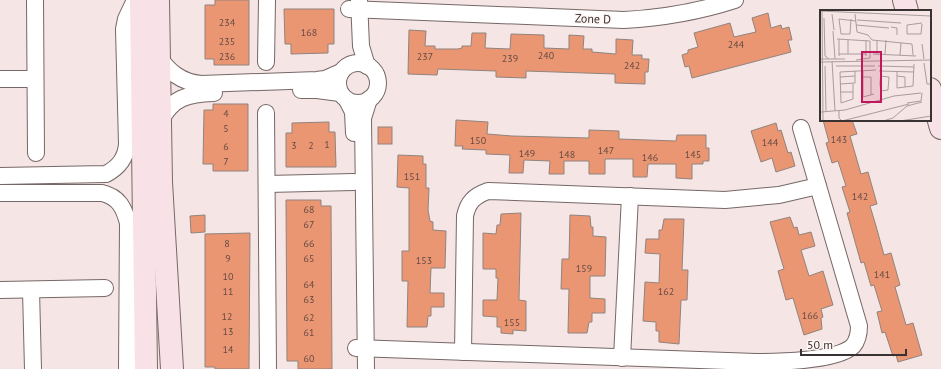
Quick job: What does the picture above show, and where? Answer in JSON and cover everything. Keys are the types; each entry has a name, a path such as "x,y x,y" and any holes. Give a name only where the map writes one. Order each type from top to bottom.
{"street":[{"path":"35,0 36,153"},
{"path":"0,176 106,174 117,167 124,157 128,144 124,29 126,19 136,0"},
{"path":"141,0 142,368"},
{"path":"158,0 161,182 172,369"},
{"path":"266,62 267,0"},
{"name":"Zone D","path":"354,4 449,6 589,20 658,19 705,9 735,0"},
{"path":"904,0 907,10"},
{"path":"354,4 361,46 368,66"},
{"path":"354,4 350,53 338,82 354,119 354,182 361,348 366,369"},
{"path":"158,56 172,74 182,80 201,84 317,80 357,63 368,66 373,70 377,82 377,89 369,99 363,118 361,348 356,369"},
{"path":"0,79 35,79"},
{"path":"160,122 165,111 173,103 182,97 193,94 317,90 344,96 358,103 369,99"},
{"path":"931,93 941,128"},
{"path":"266,113 268,369"},
{"path":"361,348 622,358 778,362 824,356 845,351 853,345 858,336 859,326 801,128"},
{"path":"52,175 53,193"},
{"path":"267,184 354,182"},
{"path":"463,352 465,216 467,207 472,199 479,194 488,191 738,199 778,195 818,186"},
{"path":"0,193 106,194 117,200 124,210 128,223 142,368"},
{"path":"622,358 630,196"},
{"path":"0,290 105,288"},
{"path":"31,290 33,369"}],"building":[{"path":"215,0 249,0 249,65 214,65 214,59 205,59 205,5 215,5"},
{"path":"284,9 334,9 334,44 328,44 328,53 291,54 291,44 285,44"},
{"path":"768,13 771,28 781,25 782,29 789,27 792,40 788,40 791,52 692,78 689,66 685,67 682,55 688,53 688,50 698,47 694,33 730,23 734,37 756,32 752,18"},
{"path":"409,30 426,31 425,46 435,46 435,49 458,49 462,48 462,46 471,46 472,33 486,33 485,48 510,49 511,34 544,35 544,48 569,49 569,35 584,36 583,49 592,49 592,52 616,54 616,39 633,40 632,55 642,55 642,59 649,59 648,72 645,72 645,84 615,83 615,74 526,71 526,78 496,77 496,71 438,69 437,75 408,74"},
{"path":"213,104 248,104 248,171 213,171 213,164 203,164 204,110 213,110"},
{"path":"456,120 488,122 487,134 512,136 589,138 589,130 619,131 619,139 676,141 677,135 706,135 706,148 709,148 709,161 703,161 703,164 692,164 692,179 676,178 676,164 648,164 647,177 633,177 633,159 605,159 605,174 589,174 589,161 564,161 564,174 549,174 550,161 524,160 523,173 509,173 510,155 486,154 486,150 462,149 463,146 455,146"},
{"path":"823,121 852,121 857,134 850,136 861,174 868,172 877,204 870,206 884,255 891,253 900,285 895,287 906,325 913,323 922,355 898,362 896,355 893,356 885,332 882,333 877,312 882,311 874,285 871,286 864,262 861,263 847,213 850,212 842,187 846,186 838,161 832,163 826,143 829,142"},
{"path":"329,122 329,132 335,132 336,167 286,167 286,133 292,133 292,123"},
{"path":"776,123 778,131 781,130 788,153 791,152 795,166 776,172 772,158 761,162 751,131"},
{"path":"378,127 392,127 392,144 378,144"},
{"path":"398,155 423,156 423,164 426,164 426,188 429,188 428,210 430,221 433,222 433,230 446,231 445,268 431,268 430,293 444,293 444,307 431,307 431,316 428,316 427,327 407,327 408,281 402,281 402,251 409,251 409,188 397,187"},
{"path":"286,200 321,200 321,206 331,206 332,369 298,369 298,361 287,361"},
{"path":"521,213 519,300 526,301 526,331 513,330 513,334 501,333 501,327 497,327 497,317 483,316 483,300 497,300 498,278 496,278 496,269 483,269 483,233 496,234 497,225 500,225 501,214"},
{"path":"205,215 205,232 191,233 190,216"},
{"path":"570,215 590,216 591,227 593,227 593,236 606,237 605,276 590,276 590,298 605,299 605,313 592,313 592,322 589,322 587,333 568,333 569,289 561,289 562,259 569,259"},
{"path":"790,217 794,228 797,227 799,235 811,232 815,246 801,250 809,276 823,271 833,305 821,309 823,317 821,318 822,329 804,335 793,298 786,300 778,271 784,269 770,222"},
{"path":"664,219 684,219 682,270 688,270 687,300 681,300 679,344 659,342 659,331 656,331 656,322 643,321 645,282 659,283 660,254 645,253 646,239 659,239 659,230 662,230"},
{"path":"250,233 249,369 215,369 215,367 205,367 205,234"}]}
